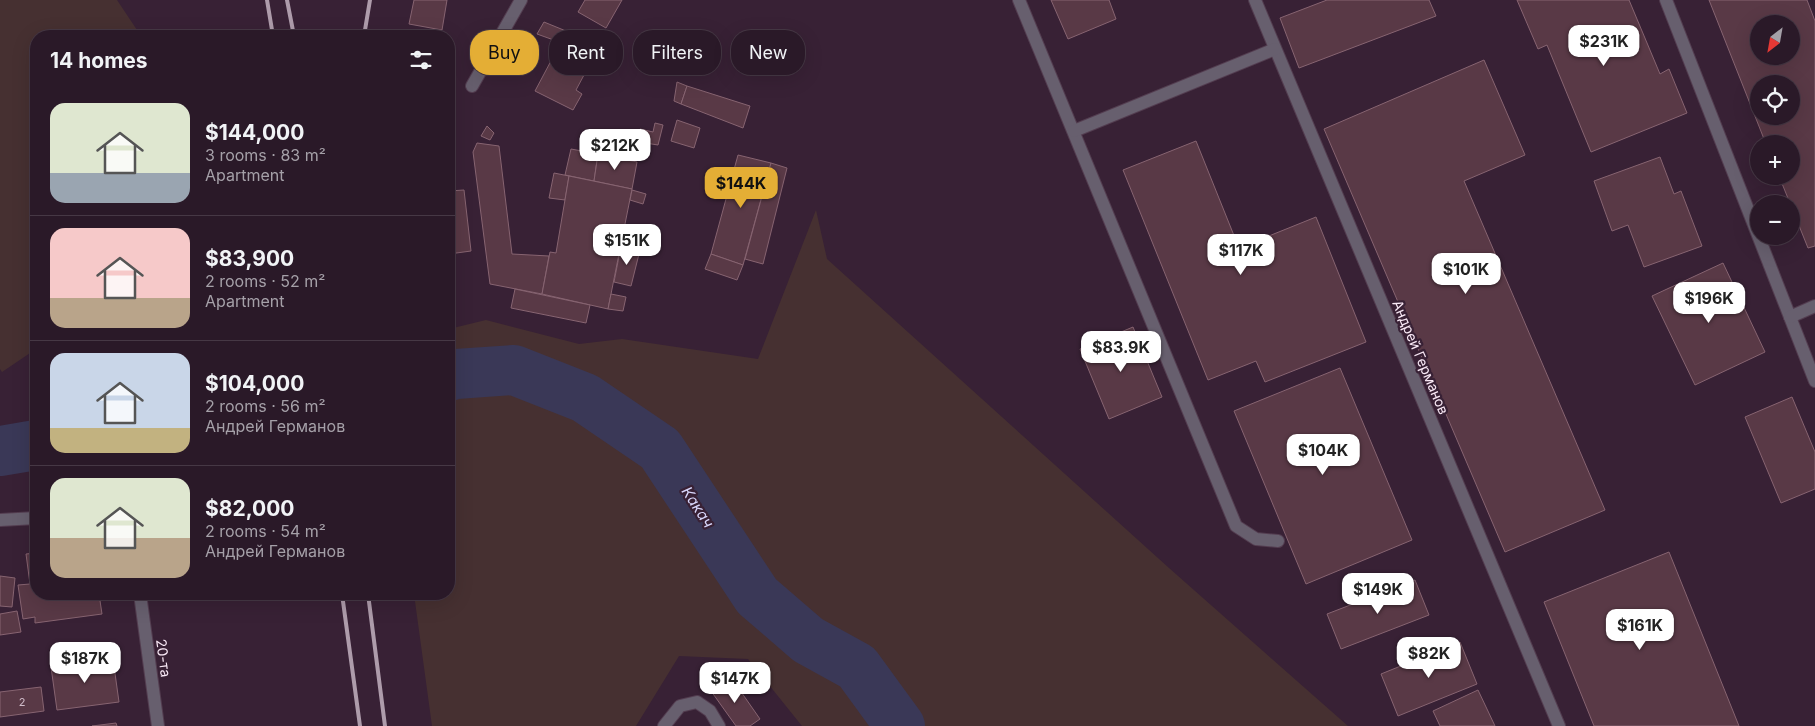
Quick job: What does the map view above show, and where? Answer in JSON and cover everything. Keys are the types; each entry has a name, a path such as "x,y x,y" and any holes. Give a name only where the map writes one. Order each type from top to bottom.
{"street":[{"path":"472,86 521,0"},
{"path":"1020,0 1236,526 1256,539 1278,541"},
{"name":"Андрей Германов","path":"1255,0 1559,726"},
{"path":"1666,0 1815,381"},
{"path":"1074,130 1276,49"},
{"path":"1790,317 1815,306"},
{"path":"0,520 30,518"},
{"name":"20-та","path":"141,600 158,726"},
{"path":"664,726 680,706 697,702 710,711 719,726"}],"shaded area":[{"path":"0,0 117,0 137,30 30,30 30,353 2,372 0,369"},
{"path":"816,210 827,259 1169,568 1348,726 802,726 748,659 679,656 636,726 432,726 415,600 455,600 455,328 486,320 579,344 622,339 758,359"}],"building":[{"path":"414,0 447,0 442,30 409,24"},
{"path":"585,0 622,0 606,28 578,12"},
{"path":"1051,0 1109,0 1116,19 1068,39"},
{"path":"1327,0 1429,0 1436,16 1299,68 1280,18"},
{"path":"1517,0 1629,0 1660,74 1669,69 1687,113 1591,152 1547,45 1538,49"},
{"path":"1709,0 1807,0 1815,21 1815,246 1808,248 1800,228 1800,195 1787,195 1783,185 1800,185 1800,135 1762,135 1758,125 1800,125 1800,75 1750,75 1750,104"},
{"path":"544,22 564,30 549,30 549,38 539,35 539,31"},
{"path":"1484,60 1525,155 1464,181 1605,510 1505,552 1324,129"},
{"path":"549,65 549,75 584,75 576,90 582,94 573,110 535,91"},
{"path":"677,82 687,86 681,104 674,101"},
{"path":"687,86 750,106 743,128 681,104"},
{"path":"677,120 700,128 694,148 671,141"},
{"path":"655,123 663,125 658,145 639,142 640,129 653,132"},
{"path":"487,126 494,133 490,140 481,136"},
{"path":"1196,141 1239,248 1316,217 1366,342 1265,382 1256,361 1208,380 1123,170"},
{"path":"477,143 499,146 512,254 549,256 542,294 490,284 473,152"},
{"path":"571,149 598,154 594,181 565,175"},
{"path":"598,154 637,162 632,189 594,181"},
{"path":"738,155 771,163 743,265 711,254"},
{"path":"1660,157 1674,194 1681,191 1702,246 1644,267 1628,225 1612,231 1594,181"},
{"path":"771,163 787,168 763,264 745,259"},
{"path":"554,173 569,176 565,200 549,198"},
{"path":"569,176 632,189 608,309 542,294 550,252 556,253"},
{"path":"464,190 471,251 455,253 455,191"},
{"path":"632,190 646,194 643,204 630,200"},
{"path":"621,246 640,250 631,286 614,282"},
{"path":"711,254 743,265 737,280 705,269"},
{"path":"1723,263 1765,352 1695,385 1652,296"},
{"path":"515,289 590,305 586,323 511,308"},
{"path":"611,294 626,297 623,311 608,309"},
{"path":"1133,327 1162,397 1109,419 1080,349"},
{"path":"1340,368 1412,540 1306,584 1234,411"},
{"path":"1792,397 1815,452 1815,489 1781,503 1745,417"},
{"path":"1669,552 1739,726 1594,726 1544,602"},
{"path":"26,554 30,554 30,584"},
{"path":"0,576 15,578 12,607 0,606"},
{"path":"1415,580 1429,615 1341,649 1327,614"},
{"path":"30,584 30,600 100,600 102,614 35,623 35,617 23,619 18,585"},
{"path":"17,611 21,632 0,635 0,614"},
{"path":"1460,642 1477,684 1398,716 1381,674"},
{"path":"113,659 119,702 57,710 51,667"},
{"path":"730,676 760,719 750,726 736,726 711,691"},
{"path":"41,687 44,711 0,717 0,692"},
{"path":"1478,690 1495,726 1440,726 1433,711"},
{"path":"116,723 117,726 92,726"}],"waterway":[{"name":"Какач","path":"455,374 514,370 585,398 660,449 757,596 808,640 857,667 900,726"},
{"name":"Какач","path":"0,451 30,446"}],"railway":[{"path":"267,0 272,30"},
{"path":"287,0 293,30"},
{"path":"365,30 370,0"},
{"path":"343,600 360,726"},
{"path":"369,600 385,726"}]}
